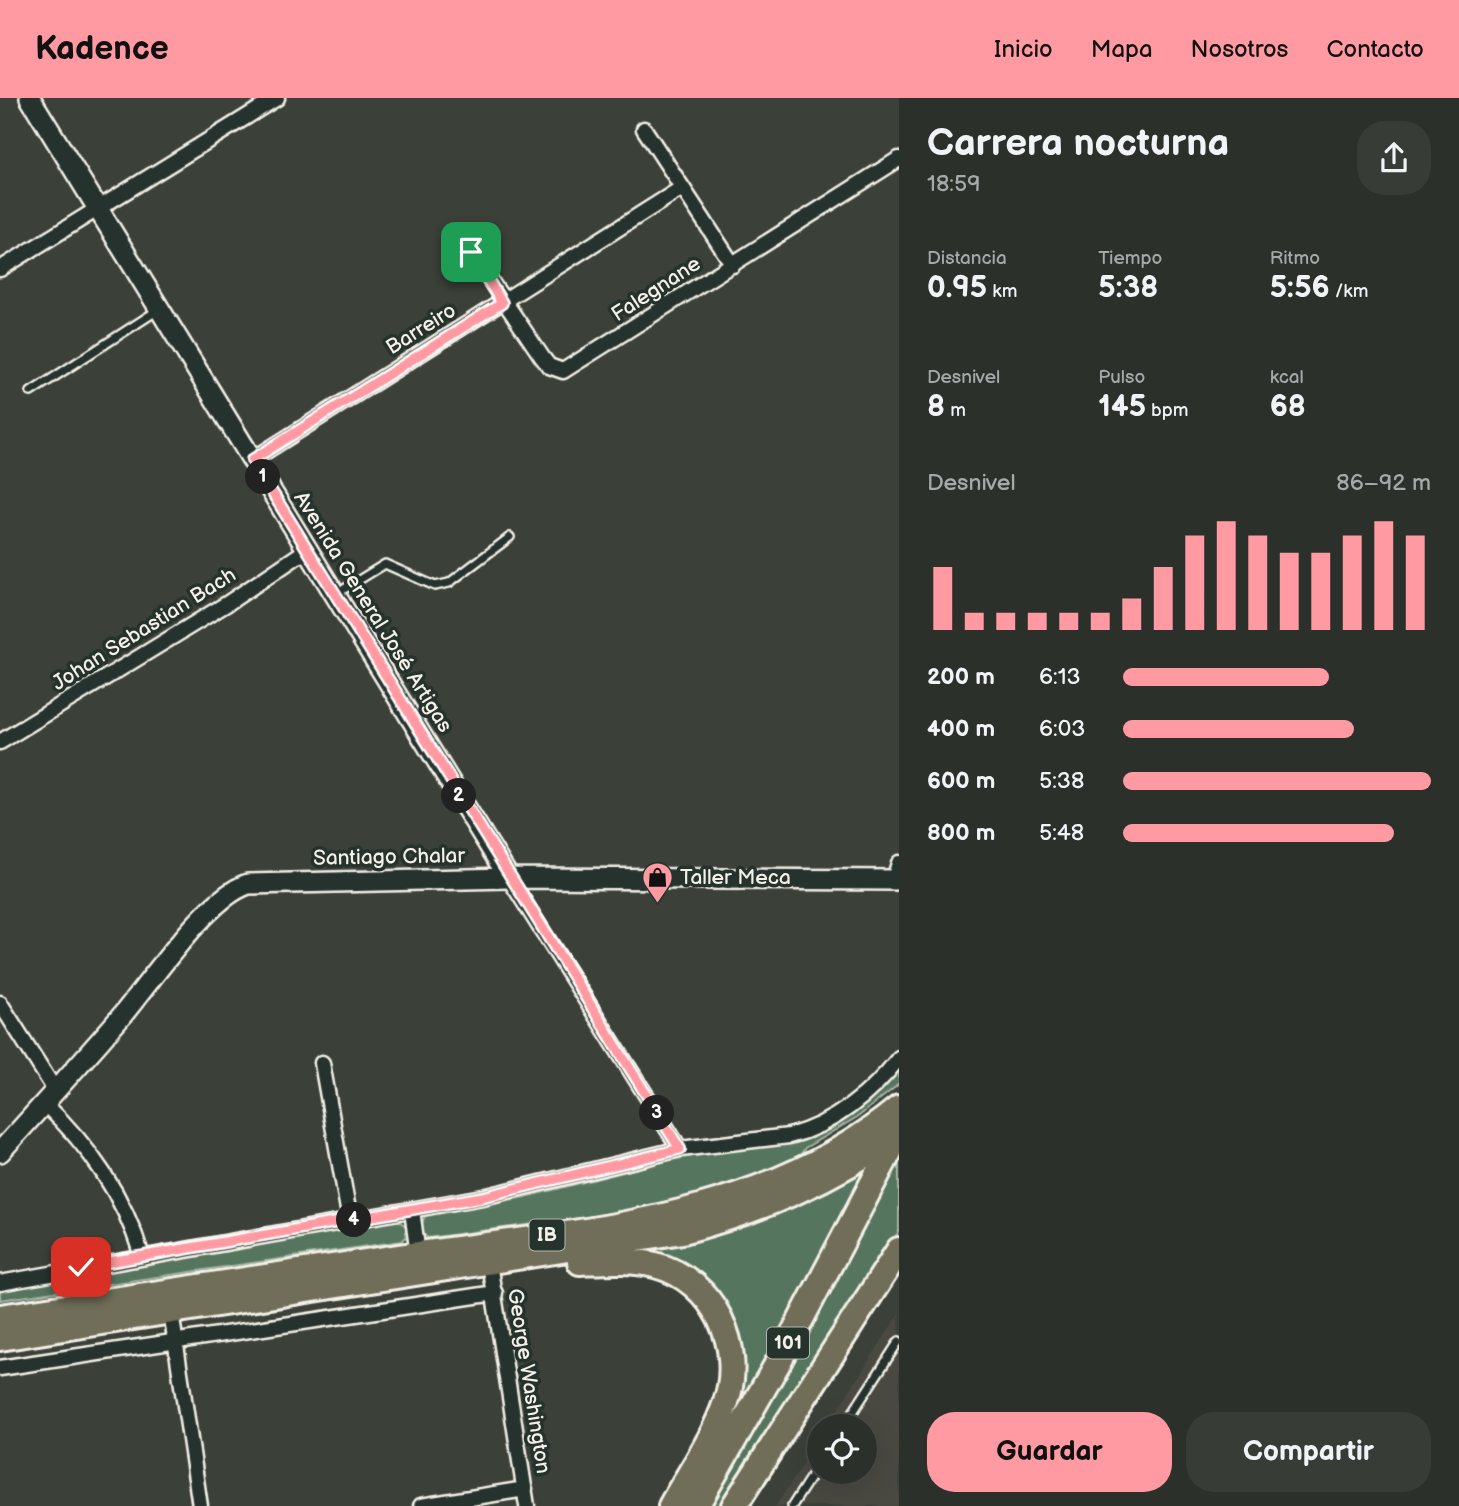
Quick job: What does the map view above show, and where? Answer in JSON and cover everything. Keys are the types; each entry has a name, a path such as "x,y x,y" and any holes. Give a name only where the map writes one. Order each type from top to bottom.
{"highway":[{"name":"IB","path":"0,1317 638,1221 732,1198 812,1164 853,1141 899,1108"},
{"name":"IB","path":"0,1338 636,1240 725,1220 775,1203 844,1169 899,1132"},
{"name":"101","path":"696,1506 779,1361 899,1132"},
{"name":"101","path":"734,1506 899,1250"},
{"path":"493,1262 515,1269 603,1261 633,1261 658,1266 687,1281 714,1307 732,1353 730,1383 718,1422 671,1506"}],"street":[{"name":"Avenida General José Artigas","path":"30,98 509,878 680,1149"},
{"path":"0,269 277,98"},
{"path":"644,129 733,265"},
{"name":"Falegnane","path":"471,252 502,303 549,366 563,371 899,159"},
{"name":"Barreiro","path":"252,460 682,188"},
{"name":"Johan Sebastian Bach","path":"0,742 228,603 308,550"},
{"name":"Santiago Chalar","path":"0,1152 216,903 236,888 262,881 897,874"},
{"path":"0,1003 50,1096 111,1182 126,1211 142,1256"},
{"path":"0,1283 482,1197 680,1149 807,1131 836,1116 882,1080 899,1058"},
{"path":"323,1063 350,1221"},
{"path":"412,1210 418,1255"},
{"name":"George Washington","path":"493,1262 495,1293 527,1506"},
{"path":"0,1368 174,1339 495,1293"},
{"path":"171,1312 200,1506"},
{"path":"421,1506 525,1489"}],"lane":[{"path":"31,392 159,310"},
{"path":"336,594 385,564 435,586 449,583 510,537"},
{"path":"852,1414 899,1341"},
{"path":"792,1506 807,1483"}],"shaded area":[{"path":"899,1314 899,1506 776,1506 807,1458 807,1484 877,1484 877,1414 835,1414"}],"green space":[{"path":"899,1067 899,1084 859,1116 805,1148 798,1159 738,1185 654,1208 428,1238 423,1234 421,1226 425,1216 525,1197 670,1160 800,1137"},
{"path":"899,1155 899,1231 723,1506 707,1506"},
{"path":"871,1163 747,1396 691,1481 736,1327 621,1251 704,1238 752,1224 798,1204"},
{"path":"398,1220 407,1227 407,1236 402,1241 0,1300 0,1291"}],"place":[{"name":"Taller Meca","path":"657,904"}],"route":[{"path":"81,1267 482,1197 680,1149 509,878 252,460 502,303 471,252"}]}
